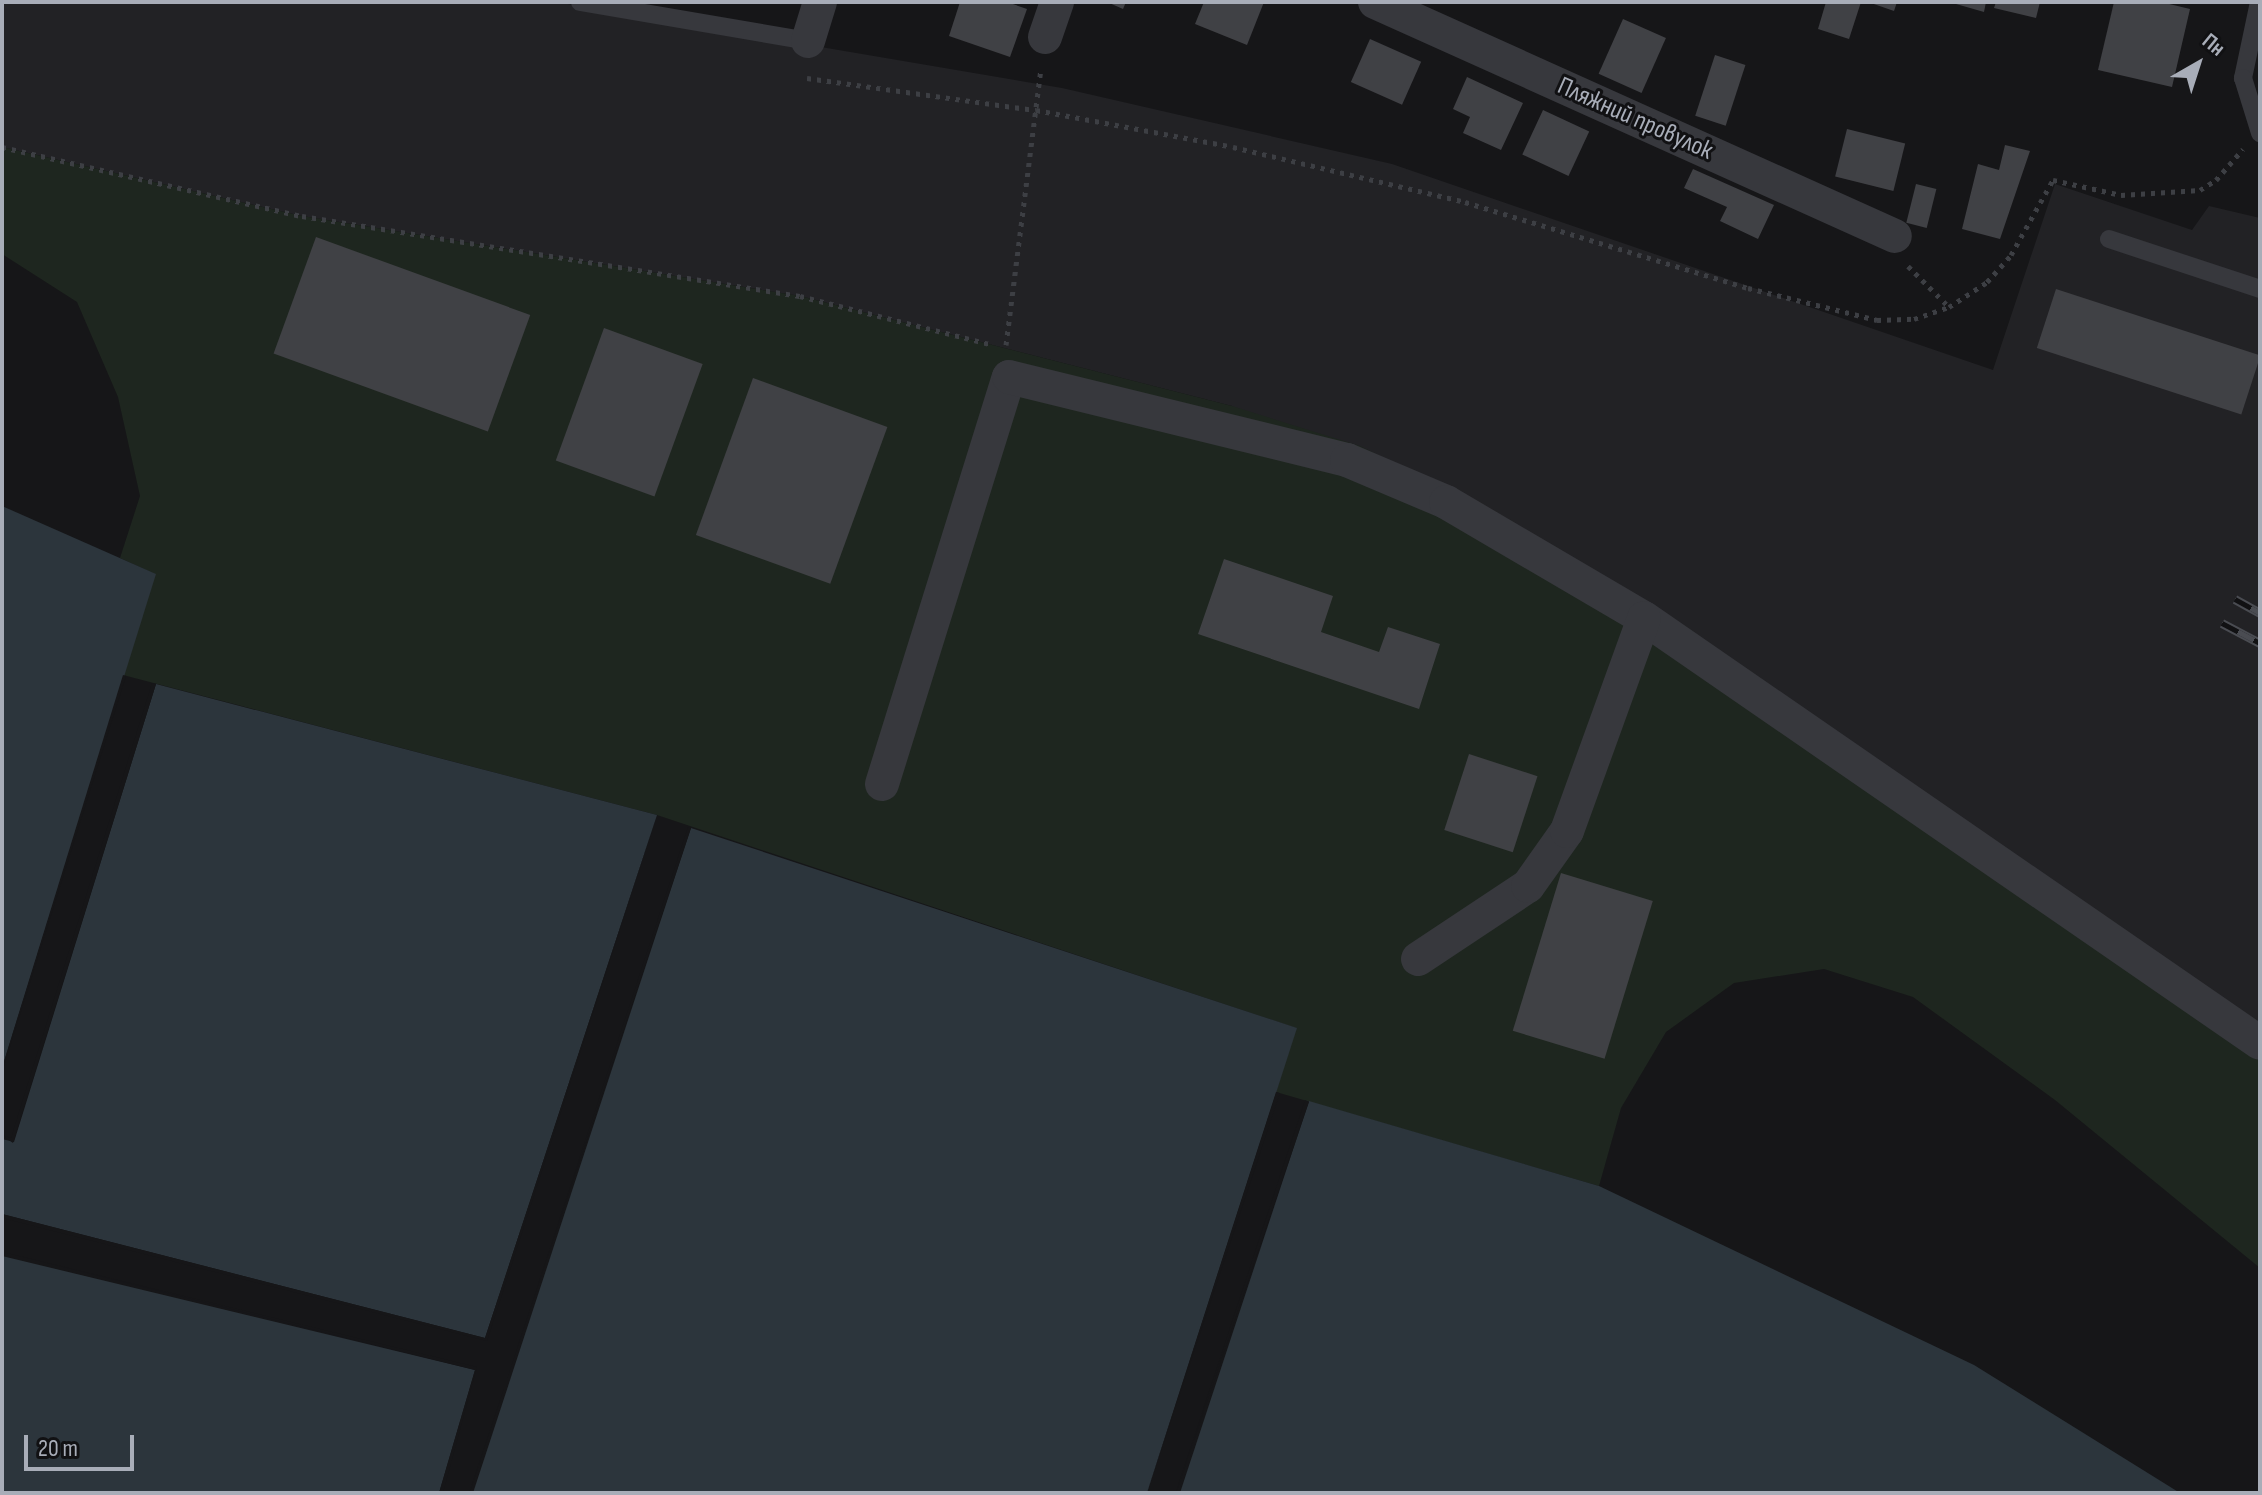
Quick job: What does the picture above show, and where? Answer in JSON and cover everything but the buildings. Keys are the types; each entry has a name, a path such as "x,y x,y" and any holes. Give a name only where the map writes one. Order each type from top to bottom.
{"street":[{"path":"808,41 820,2"},
{"path":"1045,37 1057,2"},
{"name":"Пляжний провулок","path":"1375,2 1895,236"},
{"path":"882,784 1009,377 1347,460 1446,502 1644,618 2260,1043"},
{"path":"1418,959 1528,886 1567,831 1644,618"}],"lane":[{"path":"580,2 808,41"},
{"path":"2259,2 2243,78 2259,132"},
{"path":"2109,239 2260,289"}],"path":[{"path":"2,147 302,216 800,296 1006,348 1045,37"},
{"path":"808,41 800,66 807,79 1036,110 1233,147 1465,202 1748,288 1877,320 1914,319 1949,307 1987,282 2011,255 2053,180 2121,195 2200,190 2216,180 2259,132"},
{"path":"1895,236 1925,288 1949,307"}],"shaded area":[{"path":"2,2 556,2 1062,88 1392,164 1993,370 2055,184 2192,230 2209,206 2260,218 2260,1032 1232,406 800,296 302,216 2,147"},
{"path":"2,147 302,216 800,296 1232,406 1360,446 1506,518 2260,1032 2260,1268 2055,1100 1913,997 1824,969 1734,983 1666,1032 1621,1108 1599,1186 1276,1092 1296,1028 657,815 123,675 155,574 120,558 140,496 118,397 77,302 2,254"},
{"path":"2,506 156,574 2,1068"},
{"path":"156,684 657,815 485,1338 2,1214 2,1139 14,1142"},
{"path":"691,828 1297,1028 1147,1493 473,1493"},
{"path":"1309,1101 1599,1186 1974,1365 2180,1493 1180,1493"},
{"path":"2,1256 475,1370 439,1493 2,1493"}],"pier":[{"path":"123,675 126,676 2,1072 2,1068"},
{"path":"152,683 156,684 13,1143 2,1135 11,1138"},
{"path":"657,815 487,1341 2,1218 2,1214 485,1338"},
{"path":"688,827 691,828 506,1381"},
{"path":"1276,1092 1280,1093 1147,1493"},
{"path":"1305,1100 1309,1102 1176,1493 1176,1492"},
{"path":"3,1252 477,1367 443,1493 439,1493 475,1370"}],"railway":[{"path":"2235,599 2260,613"},
{"path":"2222,623 2260,643"}]}
